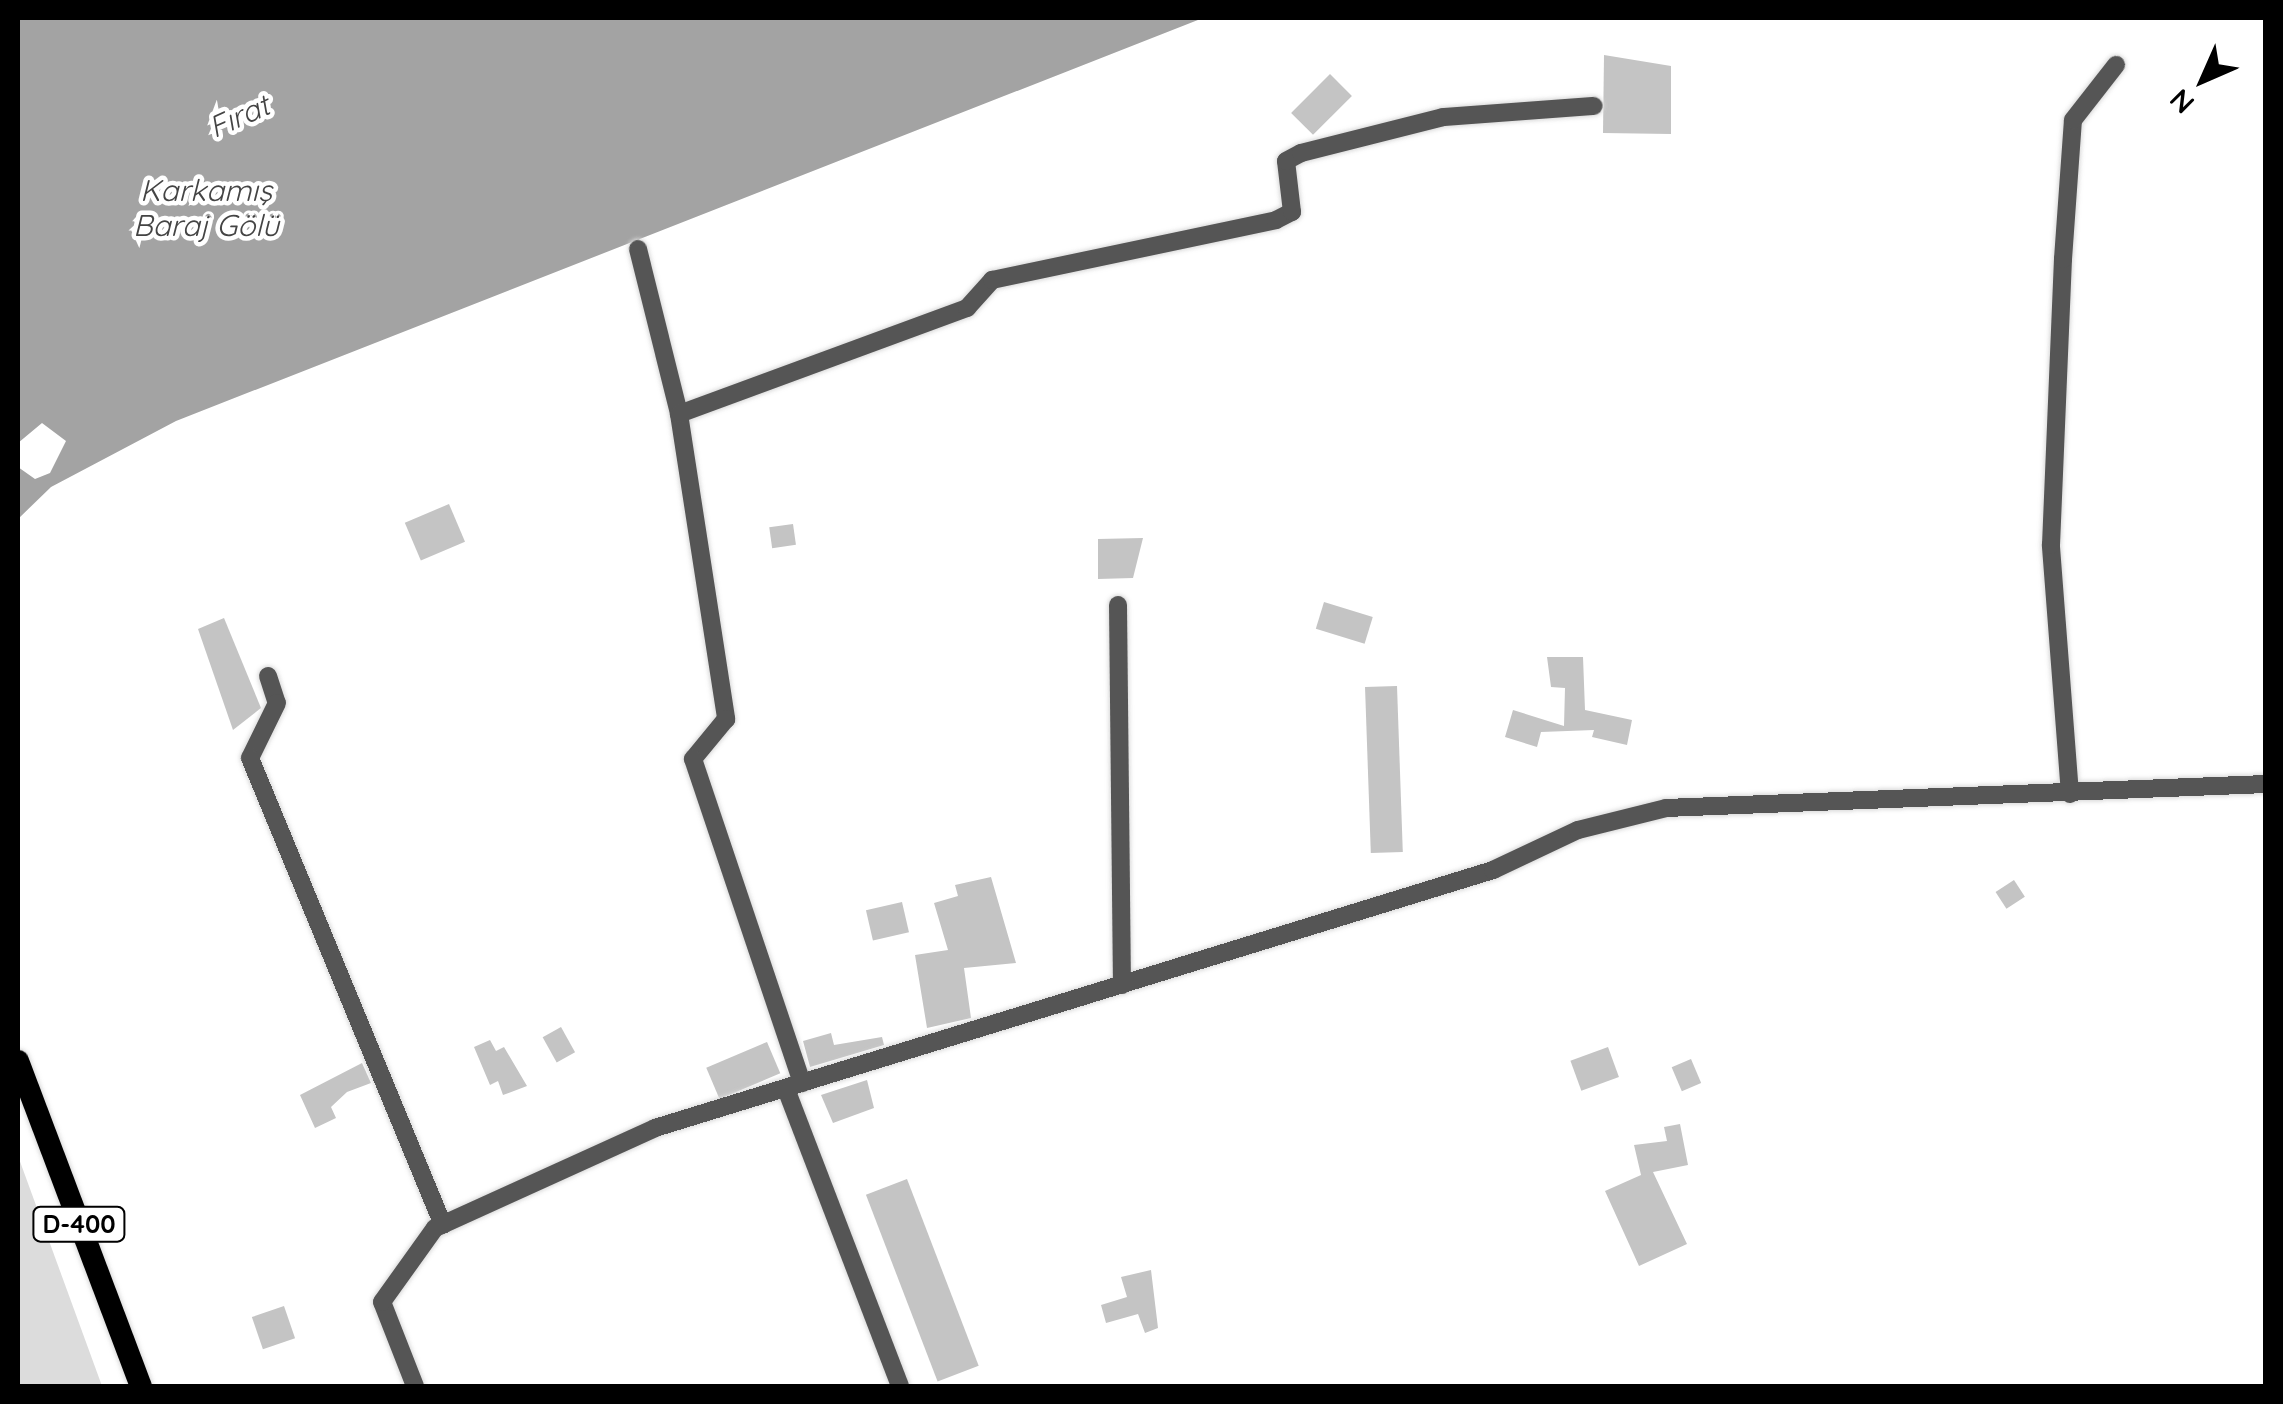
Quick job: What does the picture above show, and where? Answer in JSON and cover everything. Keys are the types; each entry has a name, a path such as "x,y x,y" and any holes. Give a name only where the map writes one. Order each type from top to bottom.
{"main road":[{"name":"D-400","path":"18,1061 141,1386"}],"street":[{"path":"2070,794 2051,545 2063,260 2074,120 2116,65"},
{"path":"679,414 967,308 992,280 1276,220 1292,212 1286,162 1301,153 1443,116 1594,106"},
{"path":"638,249 679,414 726,719 693,758 794,1086 900,1386"},
{"path":"1118,605 1122,985"},
{"path":"268,676 277,703 250,758 442,1225"},
{"path":"415,1386 382,1302 442,1225 656,1128 1122,985 1666,808 2266,784"}],"shaded area":[{"path":"18,1156 102,1386 18,1386"}],"water":[{"name":"Karkamış Baraj Gölü","path":"18,18 1203,18 176,421 51,487 18,519 18,467 35,479 50,473 66,441 42,423 18,443"}],"building":[{"path":"1604,55 1671,66 1671,134 1603,133"},
{"path":"1330,74 1352,96 1313,135 1291,113"},
{"path":"449,504 465,542 421,560 405,523"},
{"path":"793,524 796,545 772,548 769,527"},
{"path":"1143,538 1133,578 1098,579 1098,539"},
{"path":"1324,602 1373,617 1365,644 1316,629"},
{"path":"224,618 261,708 233,730 198,629"},
{"path":"1547,657 1583,657 1585,710 1632,720 1627,745 1592,737 1594,730 1541,732 1537,747 1505,737 1513,710 1564,726 1565,688 1551,687"},
{"path":"1397,686 1403,852 1371,853 1365,687"},
{"path":"991,877 1016,963 964,968 971,1018 927,1028 915,955 948,950 934,903 958,896 955,885"},
{"path":"2014,880 2025,897 2006,909 1996,892"},
{"path":"902,902 909,932 873,941 866,910"},
{"path":"561,1027 575,1052 557,1063 543,1037"},
{"path":"831,1033 834,1045 882,1037 884,1045 810,1067 803,1041"},
{"path":"490,1040 496,1051 504,1047 527,1086 503,1095 498,1081 490,1085 474,1047"},
{"path":"767,1042 780,1073 720,1099 706,1068"},
{"path":"1608,1047 1619,1077 1581,1091 1570,1061"},
{"path":"1691,1059 1701,1083 1682,1091 1672,1067"},
{"path":"362,1063 371,1083 347,1092 331,1107 336,1118 315,1128 300,1095"},
{"path":"867,1080 874,1108 833,1123 821,1095"},
{"path":"1680,1124 1688,1165 1653,1172 1687,1244 1639,1266 1605,1191 1641,1175 1634,1145 1667,1141 1664,1127"},
{"path":"907,1179 979,1366 938,1381 866,1195"},
{"path":"1151,1270 1158,1328 1145,1333 1138,1314 1106,1323 1101,1305 1127,1297 1121,1277"},
{"path":"284,1306 295,1338 263,1349 252,1317"}],"water label":[{"name":"Fırat","path":"239,116"}]}
